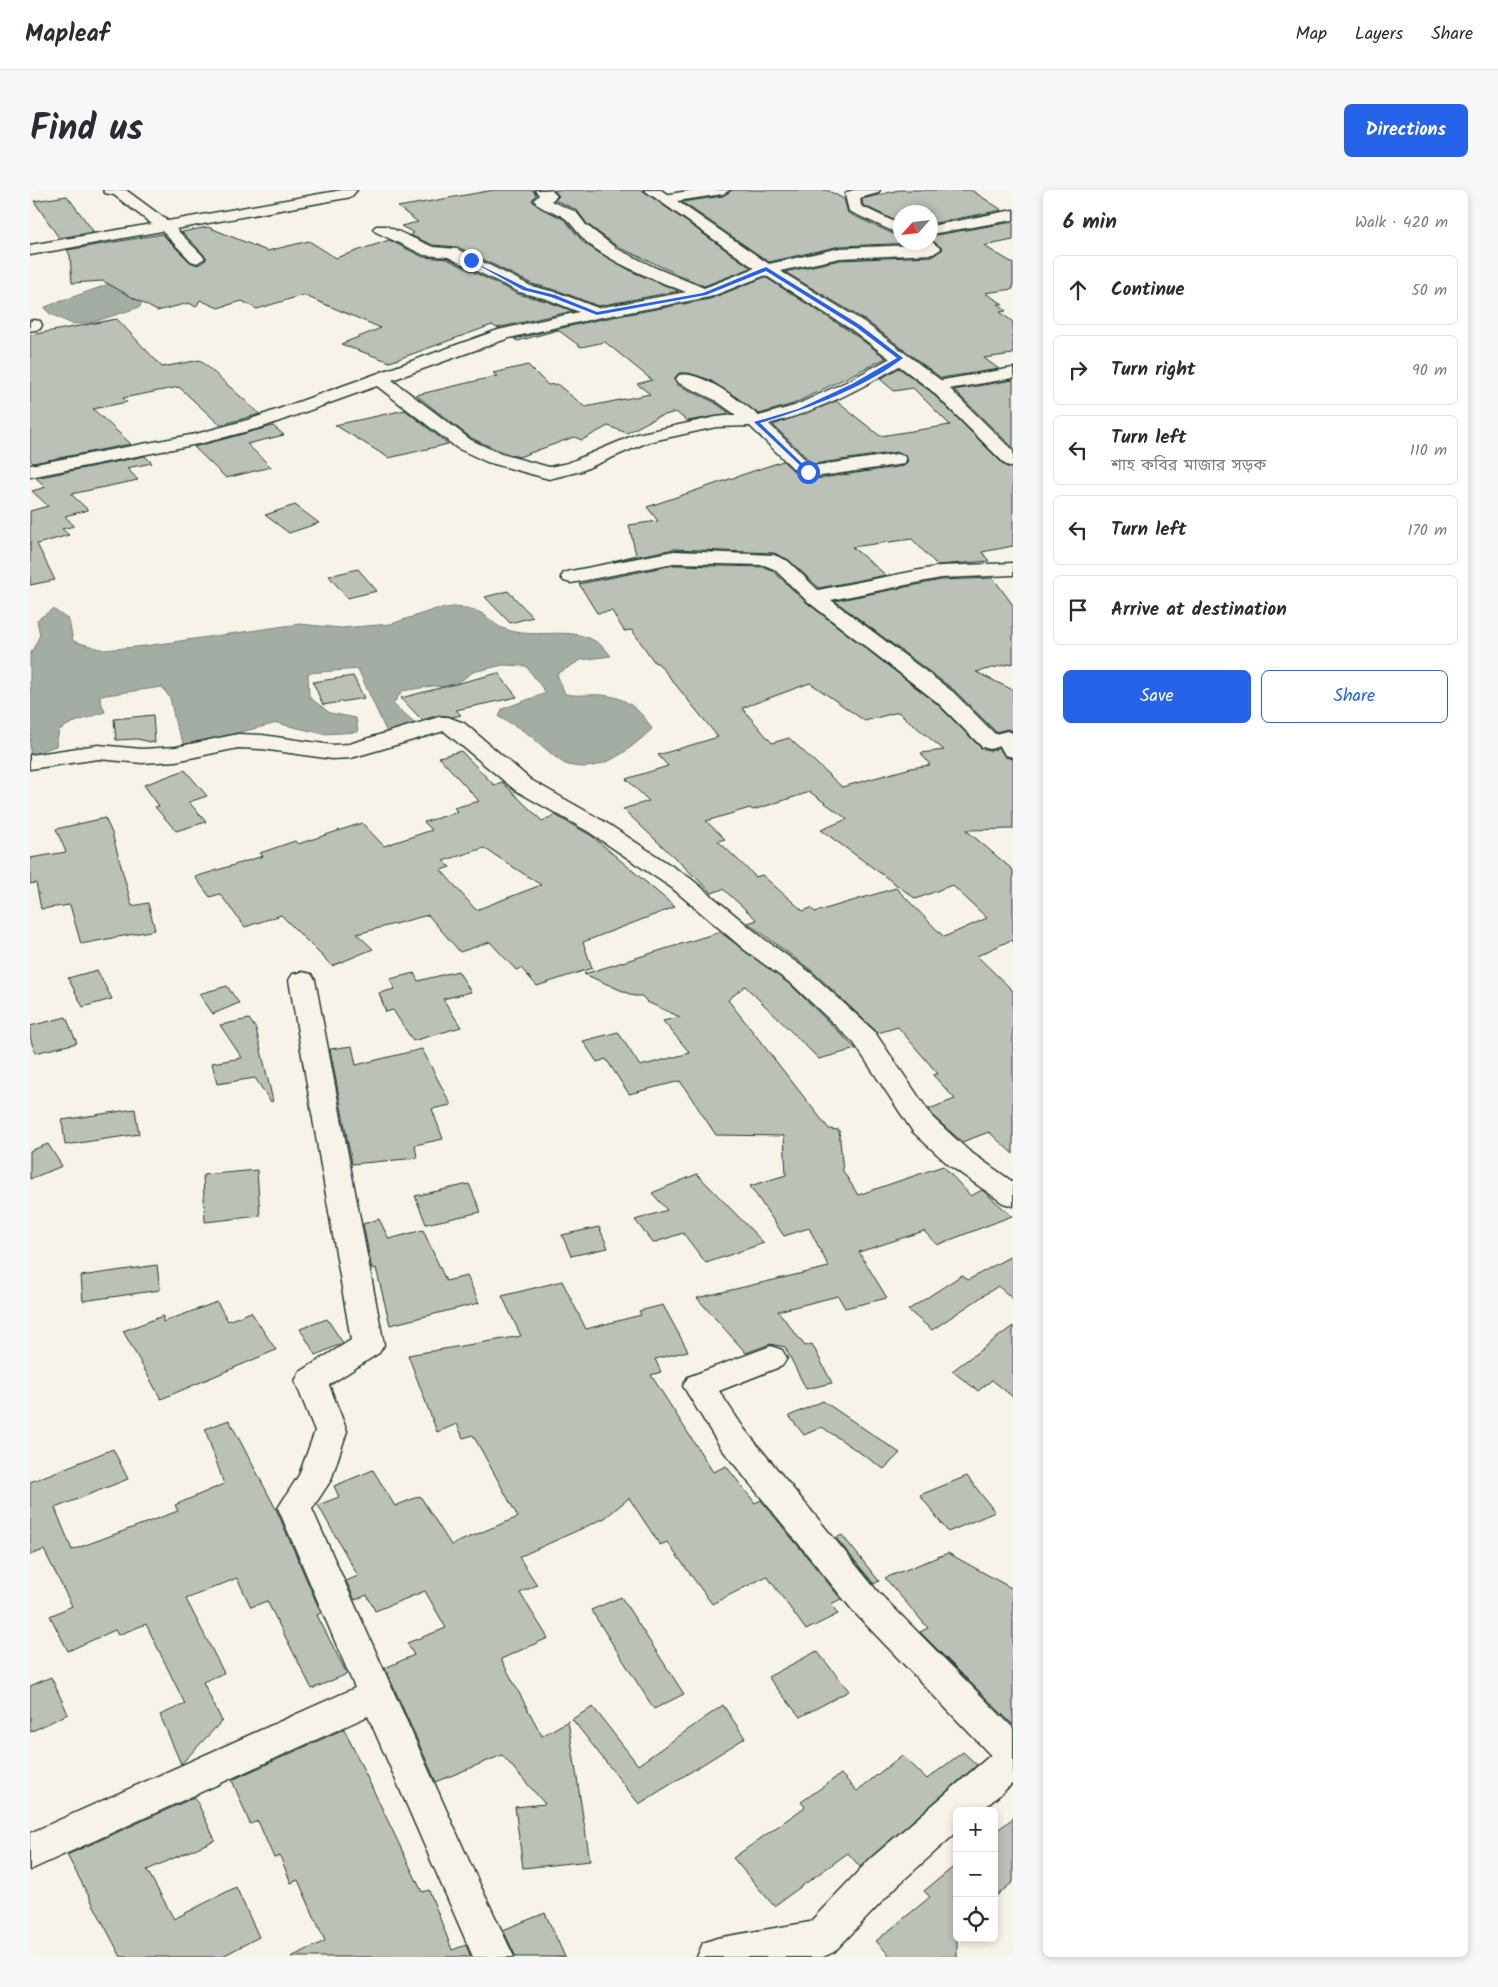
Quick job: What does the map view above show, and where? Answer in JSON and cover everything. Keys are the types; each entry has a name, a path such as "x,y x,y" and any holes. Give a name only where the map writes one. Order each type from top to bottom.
{"street":[{"path":"110,190 118,191 166,227 197,258"},
{"path":"30,250 346,194 350,190"},
{"path":"542,190 550,196 541,200 548,206 571,215 577,227 608,249 637,265 704,294"},
{"path":"658,194 723,190"},
{"path":"873,190 852,195 854,208 893,228"},
{"path":"658,194 766,269 858,326 937,386 1013,461"},
{"path":"938,229 1013,215"},
{"path":"381,229 430,252 451,252 459,255 525,289 553,296 597,314"},
{"path":"30,471 197,438 258,423 504,334 704,294 766,269 840,253 910,250"},
{"path":"380,379 464,444 502,460 549,473 574,467 610,450 652,436 716,422 742,420 757,422 800,410 854,385 900,358"},
{"path":"937,386 1013,373"},
{"path":"685,379 708,386 724,396 757,422 808,472 897,460"},
{"path":"571,577 674,557 767,559 781,565 814,597 945,697 990,742 1006,738 1013,750"},
{"path":"814,597 941,572 1013,569"},
{"path":"30,762 98,752 142,756 176,754 238,741 262,742 332,752 350,751 439,724 448,724 456,728 523,785 597,826 681,883 754,945 802,979 864,1037 923,1125 959,1158 1013,1196"},
{"path":"302,980 336,1154 368,1345 311,1380 331,1431 314,1480 296,1508 460,1885 494,1957"},
{"path":"771,1358 699,1386 733,1439 866,1602 1013,1753"},
{"path":"30,1852 377,1695"},
{"path":"717,1957 820,1939 884,1872 1013,1760"}],"shaded area":[{"path":"109,284 143,297 140,307 90,323 72,324 49,313 45,307"},
{"path":"454,607 478,612 486,616 497,626 514,632 573,634 587,637 599,644 611,656 581,660 557,674 565,694 616,697 640,712 652,729 624,752 603,763 580,767 568,765 522,730 499,717 502,709 546,693 526,666 503,665 473,672 452,687 433,686 402,691 393,704 418,725 387,733 358,669 308,673 309,697 330,713 356,718 358,732 323,734 277,723 185,746 176,726 170,698 162,687 99,696 105,712 72,723 59,730 56,746 30,755 30,655 40,635 37,620 53,609 69,620 73,641 104,650 299,624 341,628 391,624 436,609"}],"building":[{"path":"494,190 533,190 536,195 532,200 536,205 565,220 584,243 635,273 679,291 598,306 559,291 532,284 458,247 433,245 410,235 414,233 401,226 418,222 398,207"},
{"path":"554,190 642,190 751,268 704,286 618,247 587,224 577,210 555,200 559,196"},
{"path":"732,190 827,190 844,199 848,213 893,234 893,244 840,246 769,262 682,202 723,196"},
{"path":"899,190 971,190 1002,210 938,222 938,205 893,205 893,220 863,205 862,199"},
{"path":"67,196 94,232 59,238 34,201"},
{"path":"1013,222 1013,240 984,246 1013,263 1013,289 985,293 1003,304 998,304 1006,311 1000,312 1013,322 1013,354 984,358 999,369 941,378 865,320 785,272 840,260 933,256 943,249 938,245 938,235"},
{"path":"208,227 267,251 309,241 336,258 389,240 423,257 447,259 518,294 546,301 573,311 497,328 492,325 390,362 341,344 381,328 303,295 257,309 242,301 218,308 200,300 196,307 189,303 157,311 103,281 72,283 70,255 67,250 162,234 190,262 198,265 206,260 206,257 182,232"},
{"path":"765,277 851,332 886,358 793,404 759,414 710,380 689,373 679,373 674,379 678,385 714,402 731,414 687,421 676,412 657,417 627,433 608,426 582,440 574,437 519,457 502,452 471,438 416,395 497,376 493,373 528,365 548,385 557,384 585,407 650,394 637,384 652,380 605,342 581,347 558,330 518,341 514,339 597,320 710,299"},
{"path":"117,319 162,367 200,360 260,414 220,425 179,387 123,398 127,402 93,409 131,444 33,463 30,460 30,335"},
{"path":"899,368 930,391 1005,466 1013,469 1013,546 982,552 989,561 937,565 912,539 852,547 886,575 819,588 789,560 774,553 674,549 613,561 636,555 629,525 658,521 647,507 783,461 800,477 808,480 904,466 908,461 906,455 897,452 813,464 773,425 836,401 880,436 950,425 913,388 894,391 880,379"},
{"path":"1013,380 1013,448 954,390"},
{"path":"405,410 448,444 389,458 335,425"},
{"path":"273,426 284,435 247,444 271,467 226,478 194,447"},
{"path":"145,456 152,463 127,468 138,480 71,494 88,510 65,516 74,526 62,529 69,535 37,544 55,580 30,585 30,511 48,506 32,491 46,487 36,478"},
{"path":"295,505 319,523 289,533 265,515"},
{"path":"674,565 764,567 773,571 806,602 936,703 981,748 990,751 999,748 1005,757 1013,759 1013,829 966,830 1013,870 1013,942 1011,940 977,956 1013,991 1013,1154 989,1132 962,1142 934,1117 929,1109 955,1099 933,1075 938,1074 898,1027 878,1033 812,971 748,923 757,920 723,889 712,893 623,809 649,801 626,779 668,766 658,755 718,737 658,663 655,663 632,630 624,631 612,611 597,613 579,584","holes":["810,683 865,721 898,712 944,750 921,753 930,765 911,768 842,787 789,738 772,743 742,708","810,792 847,819 821,830 916,899 952,885 987,918 944,937 896,888 815,912 811,908 803,911 762,875 756,877 718,841 725,839 706,821 750,808 753,810"]},
{"path":"358,569 377,591 347,598 329,576"},
{"path":"993,578 1013,605 1013,663 976,672 1013,690 1013,731 1007,729 996,732 954,690 835,601 941,580"},
{"path":"508,591 533,617 510,623 485,597"},
{"path":"498,673 517,697 456,710 461,715 453,717 439,715 422,720 401,698"},
{"path":"353,676 364,698 323,705 313,682"},
{"path":"153,715 155,743 137,739 116,740 114,719"},
{"path":"461,751 494,785 502,782 542,821 555,815 592,836 675,907 583,942 592,968 537,986 521,968 516,970 490,942 460,952 428,915 357,934 373,949 332,966 281,915 245,927 220,894 210,897 195,877 263,856 260,853 295,841 298,844 362,823 384,846 432,830 424,822 458,812 454,808 479,801 439,757","holes":["484,848 541,885 476,910 441,870 450,867 443,861"]},
{"path":"185,770 207,796 189,802 206,822 176,831 155,807 159,806 144,785"},
{"path":"105,818 112,833 132,906 148,903 155,930 81,944 70,905 41,909 36,883 30,884 30,858 66,852 56,829"},
{"path":"720,932 792,986 856,1049 819,1059 745,986 728,1000 829,1129 839,1130 843,1171 858,1195 943,1166 971,1196 982,1190 1012,1216 937,1245 924,1231 859,1252 887,1298 845,1308 838,1296 778,1311 805,1346 812,1344 832,1383 806,1389 785,1347 770,1344 746,1353 697,1298 829,1267 809,1228 784,1236 750,1186 786,1175 784,1136 716,1135 680,1081 629,1094 606,1059 597,1062 583,1041 618,1032 640,1066 690,1053 663,1021 680,1017 647,1002 642,996 634,996 584,974"},
{"path":"97,970 112,999 83,1007 68,978"},
{"path":"458,971 471,992 443,999 461,1027 413,1041 393,1010 386,1012 379,993 395,989 390,979 414,973 418,981"},
{"path":"227,986 239,1003 213,1014 199,994"},
{"path":"66,1017 77,1043 35,1053 30,1037 30,1026"},
{"path":"249,1019 256,1029 273,1101 271,1102 255,1078 217,1084 212,1063 242,1058 220,1025"},
{"path":"352,1046 356,1065 422,1049 451,1105 432,1109 443,1139 415,1145 417,1158 352,1164 330,1049"},
{"path":"135,1109 139,1134 65,1145 62,1120"},
{"path":"48,1144 62,1166 30,1179 30,1151"},
{"path":"257,1170 260,1216 205,1222 203,1175"},
{"path":"697,1174 764,1243 706,1263 683,1233 653,1243 635,1220 667,1210 652,1193"},
{"path":"469,1184 481,1212 426,1224 415,1196"},
{"path":"379,1219 389,1239 423,1230 446,1281 467,1276 479,1303 390,1325 376,1268 372,1269 363,1224"},
{"path":"599,1227 608,1248 571,1256 562,1235"},
{"path":"1013,1255 1013,1299 998,1286 932,1330 908,1310 962,1275 968,1280"},
{"path":"157,1265 160,1290 83,1301 81,1276"},
{"path":"562,1281 586,1329 641,1315 639,1311 663,1305 688,1351 655,1359 661,1372 651,1375 713,1472 726,1466 755,1503 761,1500 841,1599 831,1604 838,1614 806,1630 767,1576 712,1604 667,1542 660,1545 629,1498 605,1518 519,1557 537,1585 520,1593 548,1638 501,1659 542,1736 568,1721 590,1861 523,1868 515,1807 545,1804 502,1755 436,1782 385,1668 414,1655 407,1643 446,1628 425,1591 375,1611 367,1595 355,1600 346,1581 358,1576 318,1505 339,1497 334,1486 373,1470 395,1506 420,1496 451,1545 518,1517 473,1435 463,1438 457,1424 437,1432 408,1355 521,1336 502,1296"},
{"path":"217,1302 228,1321 251,1312 276,1350 161,1399 123,1331 163,1316 163,1322"},
{"path":"327,1319 343,1343 316,1355 300,1329"},
{"path":"1013,1326 1013,1397 992,1380 978,1391 952,1371"},
{"path":"823,1401 900,1453 884,1469 822,1427 804,1435 789,1416"},
{"path":"229,1420 277,1511 321,1613 317,1615 347,1674 312,1689 267,1601 251,1607 237,1578 186,1599 224,1673 203,1682 222,1721 181,1764 160,1715 185,1704 146,1624 118,1635 115,1630 68,1651 50,1616 72,1606 44,1550 30,1555 30,1482 113,1449 128,1479 55,1508 72,1550 178,1511 175,1505 224,1484 205,1429"},
{"path":"967,1476 995,1512 948,1532 920,1495"},
{"path":"842,1535 879,1581 874,1584 836,1538"},
{"path":"948,1553 1013,1589 1013,1725 920,1632 928,1628 885,1578"},
{"path":"621,1597 684,1694 654,1709 591,1610"},
{"path":"817,1651 849,1691 800,1717 768,1677"},
{"path":"51,1677 68,1714 30,1732 30,1686"},
{"path":"723,1705 745,1738 639,1804 572,1719 593,1707 638,1765"},
{"path":"344,1729 422,1892 429,1890 452,1950 466,1945 471,1957 291,1957 325,1941 298,1880 291,1883 280,1856 274,1858 258,1821 250,1824 232,1780"},
{"path":"963,1752 977,1765 860,1867 848,1853 774,1906 733,1858 805,1807 801,1802 841,1774 857,1791 902,1755 927,1779"},
{"path":"195,1797 215,1840 147,1870 174,1919 236,1887 259,1937 221,1957 121,1957 67,1855"},
{"path":"1013,1818 1013,1882 998,1895 998,1852 998,1830"},
{"path":"953,1867 953,1942 957,1942 957,1957 891,1957 876,1941 930,1897 924,1891"},
{"path":"545,1913 565,1957 516,1957 503,1930"}],"route":[{"path":"471,260 525,289 553,296 597,314 704,294 766,269 858,326 900,358 854,385 800,410 757,422 765,432 808,472"}]}
